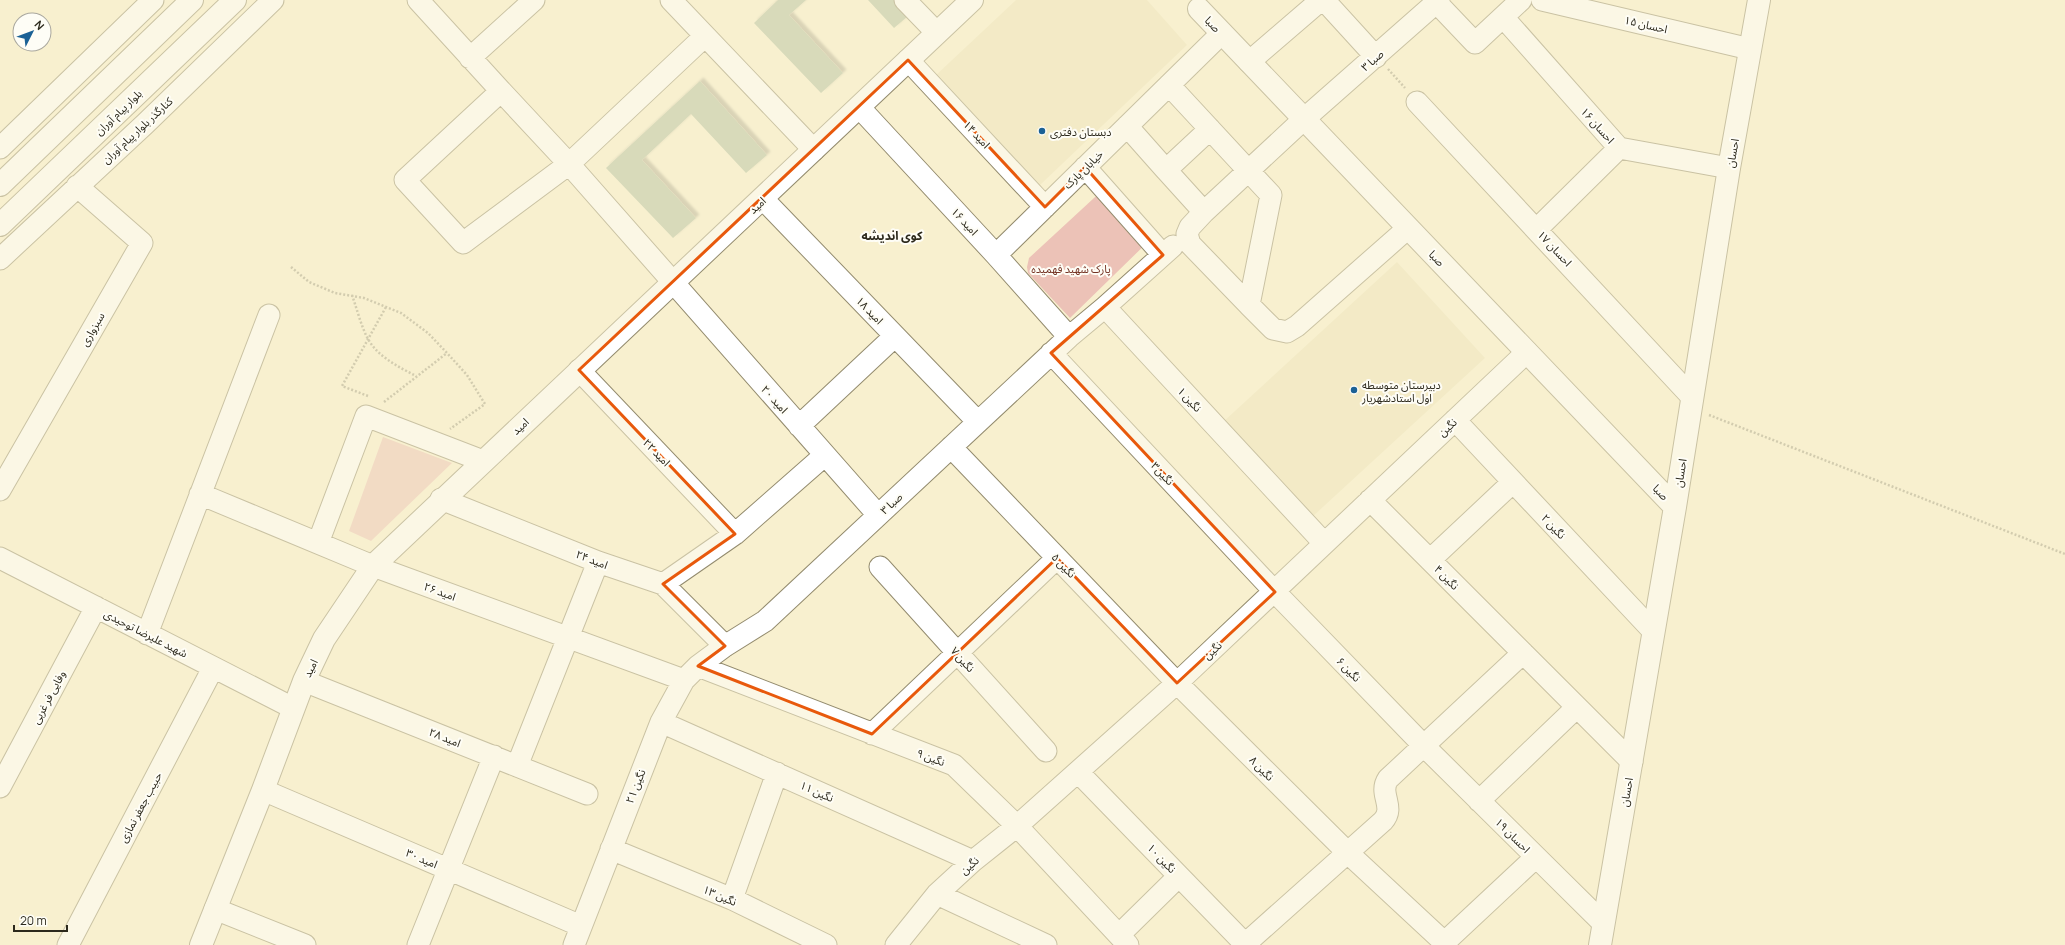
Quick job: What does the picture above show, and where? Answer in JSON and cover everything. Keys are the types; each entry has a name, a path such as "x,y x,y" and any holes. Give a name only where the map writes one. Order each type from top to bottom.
{"main road":[{"path":"0,185 192,0"},
{"name":"بلوار پیام آوران","path":"0,225 235,0"},
{"name":"امید","path":"201,945 263,790 304,681 324,639 373,566 441,500 763,199 972,0"},
{"name":"احسان","path":"1600,945 1675,507 1729,168 1759,0"},
{"name":"صبا","path":"1196,2 1249,62 1675,507"}],"street":[{"path":"0,148 153,0"},
{"name":"کنارگذر بلوار پیام آوران","path":"0,259 145,124 273,0"},
{"name":"امید ۲۰","path":"418,0 569,164 672,283 878,515"},
{"path":"470,58 534,0"},
{"path":"671,0 814,150"},
{"path":"905,0 937,33"},
{"path":"1249,62 1321,0"},
{"path":"1324,0 1376,57"},
{"path":"1437,1 1475,43 1521,0"},
{"name":"احسان ۱۵","path":"1542,0 1750,49"},
{"name":"صبا ۳","path":"1105,306 1187,234 1190,226 1204,212 1304,119 1376,57 1437,1"},
{"name":"احسان ۱۶","path":"1503,17 1619,148 1729,168"},
{"name":"خیابان پارک","path":"996,255 1222,33"},
{"path":"501,91 405,180 463,243 569,164 705,36"},
{"name":"امید ۱۴","path":"908,60 1045,207"},
{"path":"1169,85 1271,195 1249,305"},
{"name":"احسان ۱۷","path":"1417,102 1537,229 1691,402"},
{"name":"امید ۱۶","path":"859,107 1069,336"},
{"path":"1127,126 1204,212"},
{"path":"1166,170 1210,129"},
{"path":"1537,229 1619,148"},
{"path":"1086,167 1163,255"},
{"name":"سبزواری","path":"0,490 142,243 77,186"},
{"name":"امید ۱۸","path":"763,199 978,422"},
{"path":"1187,234 1190,244 1273,329 1287,332 1297,326 1408,228"},
{"path":"1051,353 1105,306"},
{"name":"نگین ۱","path":"1105,306 1324,543"},
{"path":"146,634 269,314"},
{"path":"799,426 895,336"},
{"name":"نگین","path":"896,945 937,894 973,860 1017,826 1177,683 1275,592 1324,543 1527,352"},
{"name":"صبا ۳","path":"725,646 765,622 1051,353"},
{"name":"نگین۳","path":"1051,353 1275,592"},
{"name":"امید ۲۲","path":"579,370 735,534"},
{"path":"318,543 366,416 380,411 432,441 483,461"},
{"name":"نگین ۲","path":"1455,420 1653,631"},
{"name":"نگین ۵","path":"951,447 1177,683"},
{"path":"663,584 735,534 825,455"},
{"path":"1430,560 1513,482"},
{"name":"امید ۲۶","path":"200,494 373,566 568,638 691,673"},
{"name":"امید ۲۴","path":"441,500 598,562 663,584 725,646"},
{"name":"نگین ۴","path":"1370,500 1632,762"},
{"name":"شهید علیرضا توحیدی","path":"0,558 293,708"},
{"path":"872,734 1057,558"},
{"path":"518,766 598,562"},
{"name":"نگین ۷","path":"880,567 1046,751"},
{"name":"نگین ۶","path":"1275,592 1424,746"},
{"name":"وفایی فر غربی","path":"0,787 96,607"},
{"name":"نگین ۲۱","path":"577,936 661,722 691,673 725,646"},
{"path":"1245,945 1388,816 1389,808 1384,793 1384,785 1523,653"},
{"name":"حبیب جعفر نمازی","path":"68,945 213,668"},
{"name":"نگین ۹","path":"691,673 872,734 954,765 1017,826 1123,940"},
{"name":"امید ۲۸","path":"304,681 587,794"},
{"name":"نگین ۸","path":"1177,683 1348,853 1446,944"},
{"path":"1479,801 1578,707"},
{"name":"نگین ۱۱","path":"661,722 973,860"},
{"name":"احسان ۱۹","path":"1424,746 1604,923"},
{"path":"418,945 494,756"},
{"name":"نگین ۱۰","path":"1078,772 1245,945"},
{"path":"732,899 777,774"},
{"name":"امید ۳۰","path":"263,790 449,870 577,936"},
{"name":"نگین ۱۳","path":"611,850 732,899 826,945"},
{"path":"1446,944 1536,857"},
{"path":"1123,940 1179,876"},
{"path":"937,894 1037,943"},
{"path":"215,909 305,945"}],"path":[{"path":"1376,57 1417,102"},
{"path":"291,267 309,282 335,293 364,298 401,313 428,333 467,375 485,404 432,441"},
{"path":"352,296 368,339 378,352 396,365 416,376"},
{"path":"370,396 342,386 386,307"},
{"path":"380,411 416,376 447,353"},
{"path":"377,399 380,411"},
{"path":"1691,402 2065,554"}],"highlighted area":[{"path":"908,60 1045,207 1085,167 1163,255 1051,353 1275,592 1177,683 1057,558 872,734 698,666 725,646 663,584 735,534 579,370"}],"shaded area":[{"name":"دبستان دفتری","path":"1016,0 1147,0 1187,45 1039,186 935,76"},
{"name":"دبیرستان متوسطه اول استادشهریار","path":"1397,262 1485,358 1311,518 1223,422"}],"green space":[{"name":"پارک شهید فهمیده","path":"1107,186 1155,235 1070,318 1028,273 1027,267 1029,258"},
{"path":"383,437 452,463 371,541 349,531"}],"building":[{"path":"778,0 806,0 789,15 843,73 821,93 754,23"},
{"path":"868,0 905,0 915,10 894,28"},
{"path":"700,81 767,155 746,173 691,114 642,160 696,218 673,238 606,168"}],"place":[{"name":"دبستان دفتری","path":"1042,131"},
{"name":"دبیرستان متوسطه اول استادشهریار","path":"1354,390"}],"district":[{"name":"کوی اندیشه","path":"892,235"}]}
